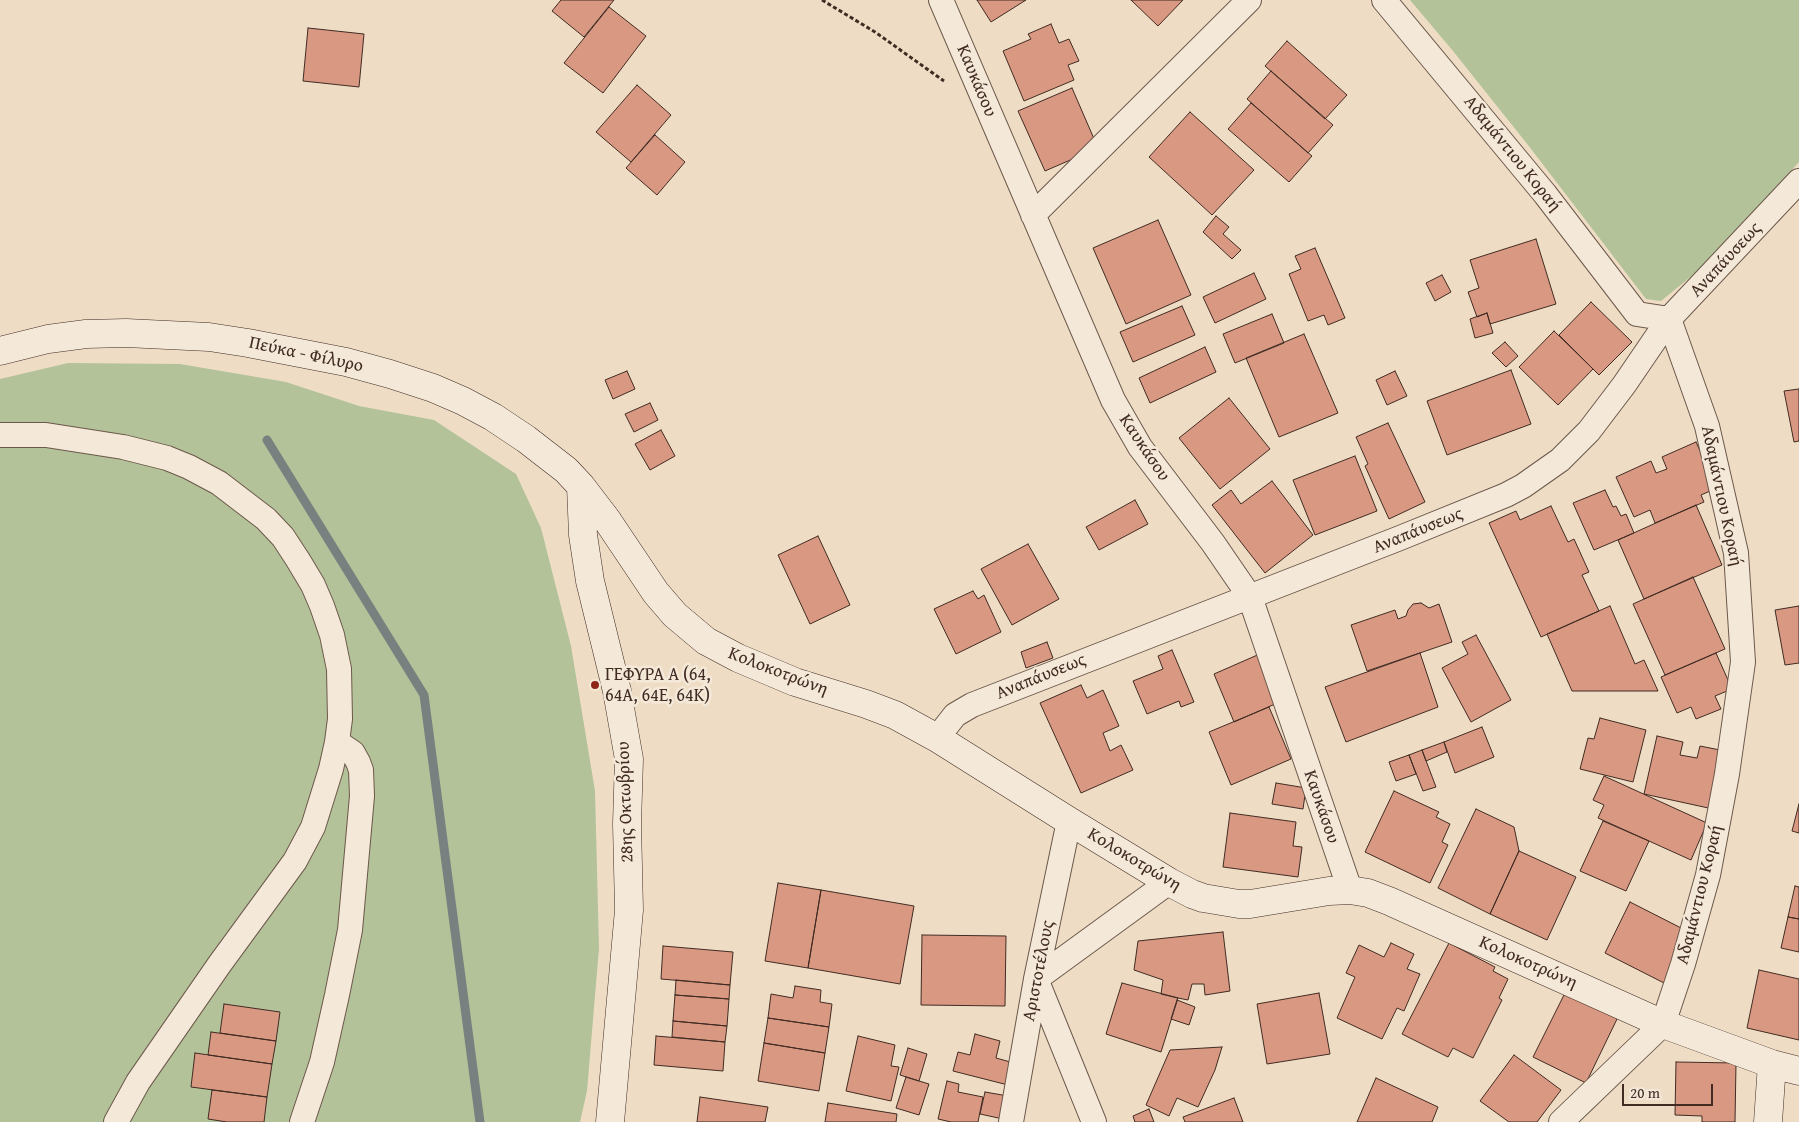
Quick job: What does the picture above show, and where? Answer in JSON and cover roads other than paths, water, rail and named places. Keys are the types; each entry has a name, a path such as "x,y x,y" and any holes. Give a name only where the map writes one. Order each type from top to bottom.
{"street":[{"name":"Καυκάσου","path":"941,0 1110,394 1140,446 1213,543 1250,597 1350,890"},
{"path":"1034,215 1249,0"},
{"name":"Αδαμάντιου Κοραή","path":"1384,0 1546,194 1637,314 1669,320 1707,426 1736,553 1743,662 1727,774 1708,876 1683,964 1664,1024 1561,1122"},
{"name":"Αναπάυσεως","path":"937,738 955,716 972,705 1400,538 1506,495 1523,486 1560,460 1589,431 1669,320 1799,181"},
{"name":"Πεύκα - Φίλυρο","path":"0,351 48,339 86,334 126,333 209,337 346,362 433,388 463,401 493,417 526,439 566,470 581,486"},
{"path":"0,435 23,434 71,438 123,447 167,458 219,483 266,519 283,537 303,568 319,599 330,628 338,669 340,719 337,742 331,769 312,828 295,862 219,965 138,1082 116,1122"},
{"name":"Κολοκοτρώνη","path":"581,486 608,520 656,593 675,615 706,641 738,658 795,682 895,715 937,738 1169,882 1203,898 1239,904 1350,890 1368,893 1389,900 1664,1024 1772,1064 1799,1072"},
{"name":"28ης Οκτωβρίου","path":"581,486 583,535 590,581 617,690 629,759 627,824 629,910 610,1122"},
{"path":"302,1122 322,1062 337,995 350,921 362,796 361,770 358,762 353,753 337,742"},
{"name":"Αριστοτέλους","path":"1011,1122 1036,979 1069,821"},
{"path":"1094,1122 1036,979 1169,882"},
{"path":"1768,1122 1772,1064"}],"waterway":[{"path":"267,440 424,695 480,1122"}],"place":[{"name":"ΓΕΦΥΡΑ A (64, 64Α, 64Ε, 64Κ)","path":"595,685"}]}
